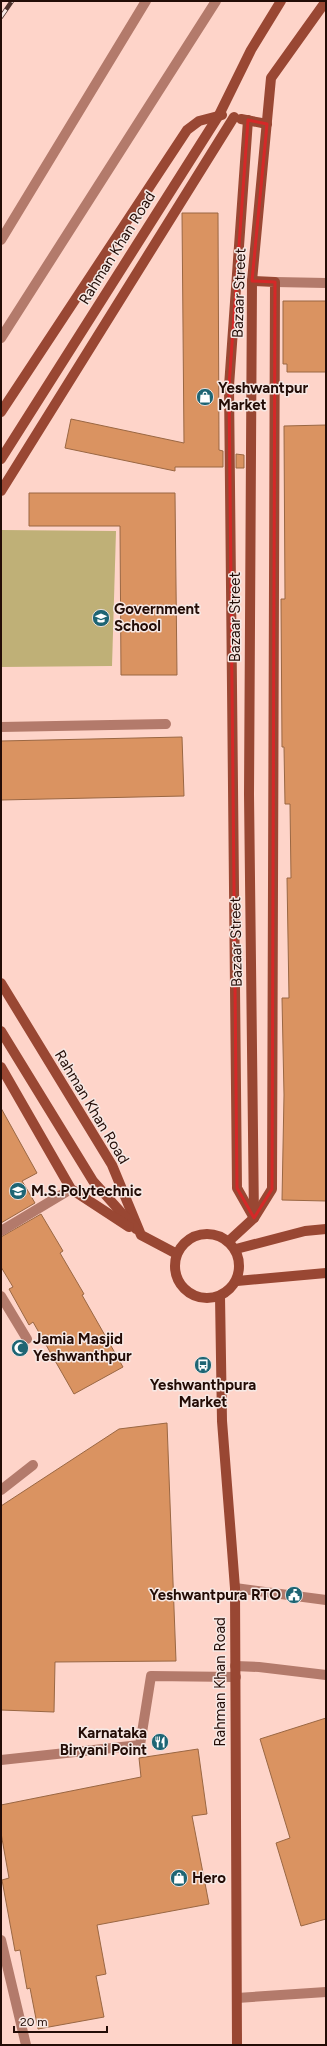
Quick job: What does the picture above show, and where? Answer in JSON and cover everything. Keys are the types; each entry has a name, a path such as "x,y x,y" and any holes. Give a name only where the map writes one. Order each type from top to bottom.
{"street":[{"path":"1,240 146,1"},
{"path":"1,338 216,1"},
{"name":"Rahman Khan Road","path":"1,458 219,115 251,50 281,1"},
{"name":"Bazaar Street","path":"254,1218 249,794 252,281 271,78 326,1"},
{"path":"1,412 187,130 199,122 219,115 267,124"},
{"name":"Rahman Khan Road","path":"1,491 234,118"},
{"path":"248,120 229,386 230,654 236,1188 254,1218"},
{"path":"225,133 232,129 241,130 247,136"},
{"path":"252,281 326,283"},
{"path":"232,1246 254,1218 272,1189 275,282"},
{"path":"1,727 166,724"},
{"name":"Rahman Khan Road","path":"1,983 112,1166 141,1235"},
{"path":"1,1031 93,1181 141,1235"},
{"path":"1,1067 72,1189 141,1235 177,1254"},
{"path":"1,1231 72,1189"},
{"path":"232,1246 306,1231 326,1229"},
{"path":"201,1233 211,1233 221,1236 232,1246 239,1258 240,1270 236,1281 230,1290 220,1296 209,1298 198,1297 188,1292 180,1284 174,1262 177,1254 184,1243 191,1237 201,1233"},
{"path":"236,1281 326,1273"},
{"path":"1,1296 27,1339"},
{"name":"Rahman Khan Road","path":"220,1296 222,1421 235,1588 237,2045"},
{"path":"1,1490 33,1465"},
{"path":"235,1588 326,1600"},
{"path":"235,1666 259,1667 326,1675"},
{"path":"1,1760 140,1745 151,1676 236,1676"},
{"path":"1,1940 26,2045"},
{"path":"237,1998 326,1992"}],"highlighted area":[{"path":"248,120 267,124 252,281 275,282 272,1189 254,1218 237,1188 229,386"}],"shaded area":[{"path":"1,530 116,531 112,666 1,667"}],"building":[{"path":"182,213 218,213 219,450 223,451 223,467 175,467 175,471 65,448 71,419 184,443"},
{"path":"283,301 326,301 326,372 287,372 287,364 283,364"},
{"path":"326,425 326,1201 282,1200 284,1095 282,998 289,998 287,878 291,878 290,804 285,804 284,747 282,747 281,599 285,599 284,426"},
{"path":"236,454 244,455 244,468 236,468"},
{"path":"29,493 175,493 177,675 121,675 120,526 29,526"},
{"path":"182,737 184,796 1,800 1,741"},
{"path":"1,1108 37,1173 22,1181 35,1203 1,1223"},
{"path":"41,1214 63,1251 60,1253 84,1294 82,1295 123,1367 74,1394 33,1322 29,1325 9,1289 13,1287 1,1267 1,1237"},
{"path":"167,1423 176,1661 55,1662 54,1712 1,1710 1,1506 119,1429"},
{"path":"326,1718 326,1919 301,1926 276,1843 290,1838 260,1739"},
{"path":"198,1749 207,1814 192,1816 209,1904 97,1925 106,1974 96,1976 104,2017 38,2029 30,1988 27,1989 20,1950 15,1951 2,1880 9,1878 1,1833 1,1805 141,1777 139,1758"}],"railway":[{"path":"1,17 12,1"}],"place":[{"name":"Yeshwantpur Market","path":"205,397"},
{"name":"Government School","path":"101,618"},
{"name":"M.S.Polytechnic","path":"18,1191"},
{"name":"Jamia Masjid Yeshwanthpur","path":"20,1348"},
{"name":"Yeshwanthpura Market","path":"203,1365"},
{"name":"Yeshwantpura RTO","path":"294,1595"},
{"name":"Karnataka Biryani Point","path":"160,1742"},
{"name":"Hero","path":"179,1878"}]}
